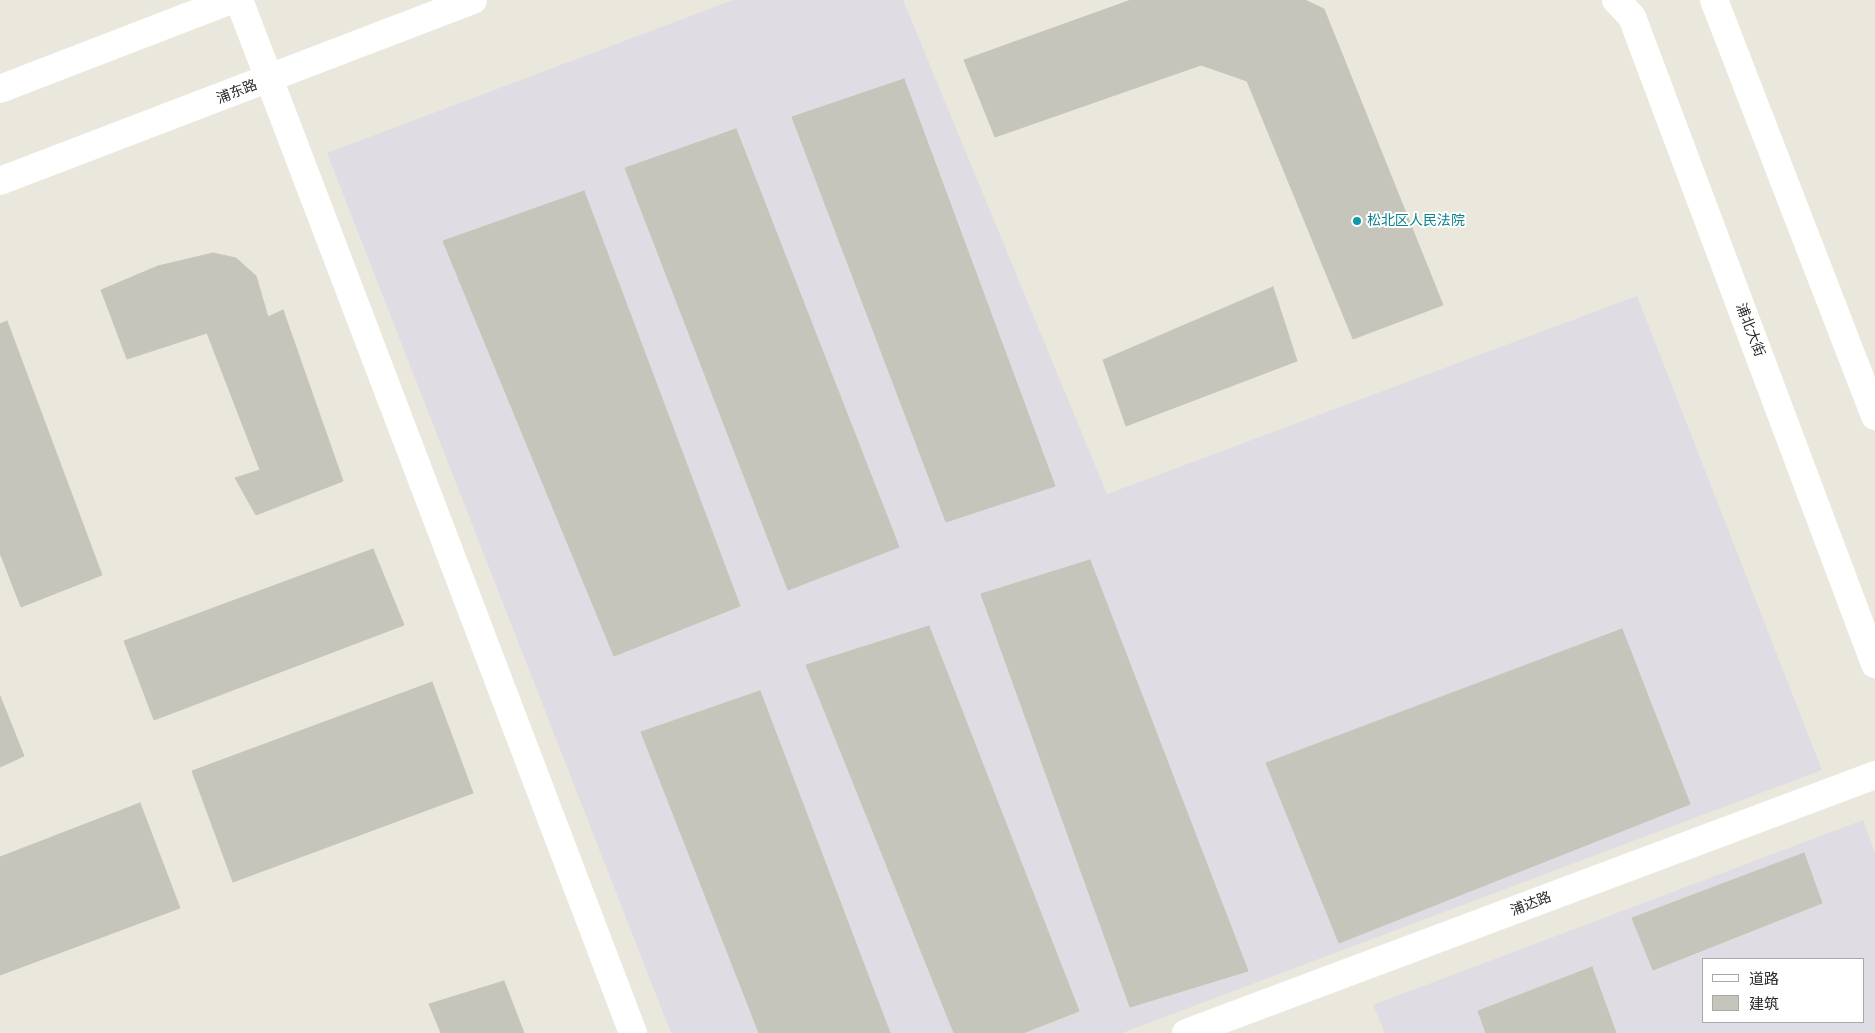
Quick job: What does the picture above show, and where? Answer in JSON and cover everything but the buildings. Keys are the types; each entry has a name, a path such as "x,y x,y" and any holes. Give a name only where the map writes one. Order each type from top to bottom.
{"main road":[{"path":"0,89 231,0"},
{"path":"239,0 633,1033"},
{"name":"浦东路","path":"0,181 473,0"},
{"name":"浦北大街","path":"1616,0 1632,17 1875,664"},
{"path":"1714,0 1875,416"},
{"name":"浦达路","path":"1186,1033 1875,775"}],"shaded area":[{"path":"733,0 903,0 1107,494 1637,296 1822,770 1122,1033 671,1033 327,153"},
{"path":"1863,820 1875,853 1875,1033 1385,1033 1373,1005"}],"place":[{"name":"松北区人民法院","path":"1357,221"}]}
